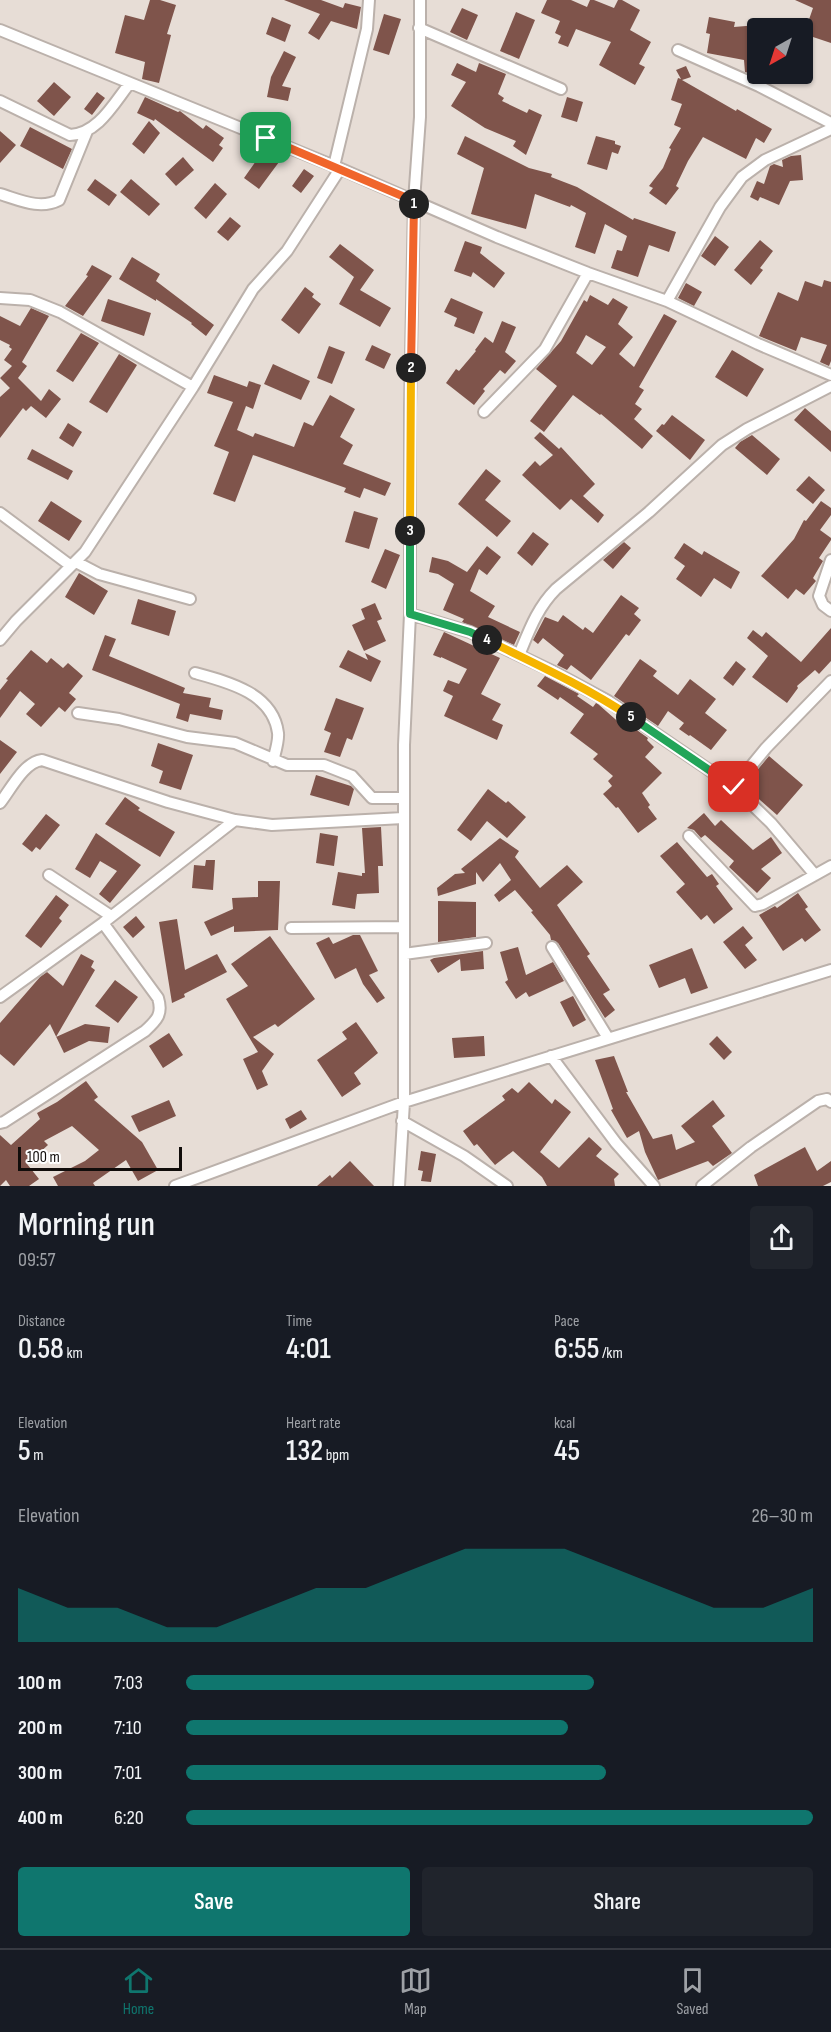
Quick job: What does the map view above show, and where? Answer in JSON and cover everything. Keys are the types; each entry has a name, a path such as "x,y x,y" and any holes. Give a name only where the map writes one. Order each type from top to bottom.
{"street":[{"path":"0,640 74,564 114,510 253,289 286,251 337,167 367,29 366,0"},
{"path":"399,1186 404,1101 404,798 410,614 410,408 414,201 420,117 420,0"},
{"path":"419,28 561,89"},
{"path":"0,30 337,167 588,273 667,301 831,375"},
{"path":"678,50 759,86 831,123"},
{"path":"0,101 70,135 80,135 95,126 130,83"},
{"path":"667,301 720,207 742,177 765,159 831,129"},
{"path":"0,194 41,206 50,205 59,200 87,131"},
{"path":"484,412 545,349 588,273"},
{"path":"0,298 30,300 60,312 193,387"},
{"path":"519,655 535,616 544,600 556,588 650,512 722,445 747,429 831,386"},
{"path":"0,513 74,564 99,574 190,599"},
{"path":"831,560 819,596 823,605 831,611"},
{"path":"410,614 470,632 608,701 734,787 771,823 815,875"},
{"path":"195,673 239,687 267,705 278,734 273,761"},
{"path":"734,787 766,748 831,681"},
{"path":"78,713 119,718 187,737 235,743 287,765 324,765 352,776 372,798 404,798"},
{"path":"0,803 27,768 35,761 42,760 168,802 235,820 272,825 404,818"},
{"path":"0,997 107,920 235,820"},
{"path":"689,836 755,906 763,904 831,866"},
{"path":"0,1123 135,1037 156,1020 161,1008 158,998 107,920 49,875"},
{"path":"291,928 404,927"},
{"path":"404,954 486,943"},
{"path":"552,947 608,1038"},
{"path":"175,1186 404,1101 831,970"},
{"path":"551,1056 616,1143 654,1186"},
{"path":"702,1186 751,1147 818,1101 827,1099 831,1102"},
{"path":"402,1121 464,1155 507,1186"}],"building":[{"path":"150,0 160,0 176,5 167,34 171,35 159,83 142,79 145,62 115,53 125,15 144,20"},
{"path":"284,0 321,0 343,8 345,3 361,7 357,29 331,21 319,40 308,33 320,14"},
{"path":"547,0 571,0 587,7 590,0 594,0 614,8 618,0 622,0 640,10 630,30 651,42 639,64 645,67 635,85 599,65 611,42 576,29 568,47 558,43 561,36 555,33 560,21 541,13"},
{"path":"795,0 831,0 831,43 813,37 813,18 810,18 813,8"},
{"path":"462,8 478,15 467,40 450,32"},
{"path":"516,12 535,20 519,59 500,51"},
{"path":"384,14 401,19 389,55 373,50"},
{"path":"272,17 291,25 285,42 266,34"},
{"path":"709,17 735,22 734,27 747,26 747,73 744,60 707,53 710,34 706,33"},
{"path":"284,51 296,57 282,86 291,88 288,101 267,97 271,77"},
{"path":"457,63 476,72 479,63 506,74 498,94 504,98 502,101 527,113 529,109 542,115 526,155 513,146 516,141 485,128 451,106 466,82 451,75"},
{"path":"686,66 691,77 682,80 772,129 764,143 756,138 746,159 703,137 676,186 679,188 666,205 649,193 653,188 649,186 663,168 671,149 669,148 681,128 674,125 682,104 671,100 678,78 681,79 676,70"},
{"path":"54,82 71,97 54,116 37,101"},
{"path":"97,92 105,98 92,115 84,109"},
{"path":"145,97 180,111 203,129 206,125 224,138 219,145 223,148 213,162 155,119 154,121 137,113"},
{"path":"567,97 583,102 577,122 561,117"},
{"path":"149,121 160,133 144,154 132,144"},
{"path":"30,127 72,149 63,169 20,146"},
{"path":"0,131 16,145 0,163"},
{"path":"465,136 529,168 552,174 551,177 577,187 633,220 634,218 676,232 669,252 649,245 638,277 611,268 617,250 622,251 627,236 605,224 595,254 575,247 586,213 571,205 570,207 535,194 526,229 471,214 484,168 457,154"},
{"path":"596,136 615,141 615,144 621,146 618,154 612,152 607,170 587,164"},
{"path":"263,151 279,162 259,189 244,178"},
{"path":"801,155 803,180 790,181 779,205 760,197 758,201 750,197 757,181 764,184 770,166 774,164 783,167 782,160"},
{"path":"183,157 194,170 176,186 165,174"},
{"path":"304,169 314,176 301,193 292,186"},
{"path":"95,179 117,195 109,206 87,190"},
{"path":"131,179 160,204 149,216 120,192"},
{"path":"215,183 227,194 206,219 194,208"},
{"path":"230,217 241,226 228,241 217,232"},
{"path":"715,236 729,247 715,266 701,256"},
{"path":"760,240 773,251 760,268 763,270 751,285 734,270"},
{"path":"465,241 482,247 480,253 505,273 494,288 473,272 471,277 454,271"},
{"path":"340,244 374,270 360,290 391,308 380,327 339,304 354,277 329,257"},
{"path":"132,257 160,274 156,281 214,325 206,336 192,323 156,299 156,301 119,279"},
{"path":"92,265 112,276 83,316 65,306 88,276 86,275"},
{"path":"824,280 831,282 831,361 829,366 820,362 827,345 801,337 796,351 759,336 778,292 798,301 805,281 822,287"},
{"path":"686,283 702,292 694,306 678,298"},
{"path":"305,287 321,304 299,334 281,320"},
{"path":"590,295 608,305 613,298 628,307 618,324 633,337 619,354 634,367 664,314 677,321 639,387 644,390 635,404 642,409 634,419 653,436 642,449 601,414 573,395 544,432 530,421 557,386 536,369 561,341 584,300 587,302","holes":["586,335 606,347 592,365 576,353"]},
{"path":"451,298 483,312 474,334 454,326 457,318 444,312"},
{"path":"108,299 151,313 144,336 101,321"},
{"path":"31,308 49,316 22,362 27,366 18,378 41,401 49,389 61,399 46,418 31,406 26,411 23,408 0,438 0,397 10,388 0,378 12,366 4,360 12,349 10,345 0,340 0,316 20,326"},
{"path":"502,321 516,327 505,352 516,361 505,374 500,370 483,389 485,391 474,405 446,383 456,369 459,371 476,351 485,337 493,343"},
{"path":"81,333 99,343 73,382 56,371"},
{"path":"372,345 391,354 384,369 365,360"},
{"path":"329,346 345,352 332,384 317,378"},
{"path":"732,350 764,369 747,397 715,377"},
{"path":"119,354 137,365 107,413 89,402"},
{"path":"273,364 310,381 301,400 264,384"},
{"path":"214,375 247,387 249,381 261,385 253,409 246,406 237,430 253,437 255,433 294,447 304,422 313,426 330,395 355,409 340,437 353,445 343,464 391,483 385,496 364,488 360,498 344,492 346,488 253,455 235,502 213,494 229,452 214,446 233,402 207,393"},
{"path":"805,408 831,431 831,452 794,420"},
{"path":"672,415 705,440 690,460 656,431"},
{"path":"68,423 82,432 73,447 59,438"},
{"path":"540,432 559,449 561,447 595,484 583,496 604,515 598,523 571,499 560,510 522,475 535,461 540,466 553,455 534,438"},
{"path":"752,435 780,459 767,475 735,448"},
{"path":"32,449 73,471 68,480 27,459"},
{"path":"486,469 501,481 485,500 511,521 497,537 458,504"},
{"path":"809,476 825,490 813,504 796,490"},
{"path":"51,501 82,521 69,541 38,521"},
{"path":"821,501 831,508 831,515 820,530 831,540 819,558 823,561 813,578 816,581 804,595 796,589 788,599 761,576 794,539 804,520 806,521"},
{"path":"354,511 378,518 369,549 345,542"},
{"path":"533,532 549,544 532,566 517,553"},
{"path":"624,542 631,548 613,569 603,560"},
{"path":"684,543 702,555 704,551 740,572 731,589 714,578 701,597 676,579 685,566 674,558"},
{"path":"487,546 501,557 487,575 479,569 470,591 495,606 488,617 520,632 514,645 462,622 464,619 443,610 454,584 438,574 429,572 432,557 448,561 467,572"},
{"path":"385,549 400,555 386,589 371,582"},
{"path":"79,573 108,591 94,615 65,597"},
{"path":"621,595 639,608 634,614 641,620 629,636 626,634 591,680 571,665 567,670 557,665 564,655 543,638 538,644 533,640 545,617 558,622 563,615 583,630 585,627 593,633"},
{"path":"138,599 176,611 169,636 131,624"},
{"path":"375,603 382,619 377,621 386,641 364,651 352,625 365,619 361,609"},
{"path":"831,628 831,661 819,674 815,670 797,686 798,688 787,703 752,677 768,656 747,638 753,630 762,637 766,632 801,662"},
{"path":"444,632 500,658 481,694 501,704 492,720 503,725 497,740 444,716 453,696 443,691 448,680 459,684 467,669 433,655"},
{"path":"105,635 116,639 109,656 185,688 183,693 211,698 209,707 223,710 221,720 190,714 188,722 176,718 180,704 92,670"},
{"path":"31,650 47,663 51,658 63,668 68,663 83,676 69,693 76,699 65,712 59,707 41,727 26,714 35,704 20,691 0,718 0,690 8,680 6,679"},
{"path":"348,650 368,660 365,653 381,661 371,682 339,667"},
{"path":"640,659 657,671 653,676 678,695 690,679 716,699 705,713 727,730 711,750 679,729 684,723 668,711 658,726 614,696"},
{"path":"736,661 746,669 733,686 723,678"},
{"path":"545,676 579,694 577,696 593,707 596,703 598,704 623,726 627,723 648,738 647,740 654,747 645,757 662,773 642,793 657,819 638,833 618,807 616,808 603,794 612,786 608,781 613,776 593,759 598,754 570,733 584,714 560,697 558,700 537,686"},
{"path":"336,698 364,708 352,740 347,738 340,757 324,752 331,733 324,730"},
{"path":"0,740 17,752 0,774"},
{"path":"158,743 193,755 181,790 159,783 163,771 151,766"},
{"path":"769,756 803,785 777,815 744,786"},
{"path":"316,775 351,786 354,789 349,806 310,795"},
{"path":"488,789 506,803 508,801 526,817 507,838 487,821 471,841 457,830"},
{"path":"125,797 140,808 138,810 175,832 160,857 105,824"},
{"path":"704,813 715,826 721,820 753,850 771,837 782,853 761,869 771,878 757,893 729,867 734,861 705,835 701,838 694,830 687,828"},
{"path":"46,814 60,825 40,850 36,847 32,852 22,844"},
{"path":"381,827 383,866 378,866 379,893 357,894 355,909 332,905 338,872 362,876 362,873 365,873 362,828"},
{"path":"96,833 141,865 110,903 99,894 117,871 100,861 90,878 75,869"},
{"path":"320,833 338,836 334,866 316,863"},
{"path":"500,838 519,851 515,857 540,888 567,865 583,882 557,905 590,954 587,956 610,990 603,994 615,1010 605,1018 558,943 551,940 550,935 531,912 533,911 515,890 499,902 494,895 511,880 500,863 483,882 476,872 476,884 438,896 437,888 455,874 465,873 461,869"},
{"path":"677,842 707,877 712,874 719,884 716,886 733,909 714,924 707,915 701,920 676,892 685,884 660,856"},
{"path":"206,860 215,860 213,890 192,888 194,865 205,866"},
{"path":"258,881 280,881 278,930 234,932 234,926 211,936 204,922 233,909 232,898 258,897"},
{"path":"798,893 808,907 805,909 821,930 805,942 802,938 783,951 759,915 775,906 777,908"},
{"path":"56,895 69,905 59,918 62,921 41,948 25,936"},
{"path":"438,901 476,902 476,937 438,942"},
{"path":"136,916 145,927 133,938 123,927"},
{"path":"177,919 185,970 217,954 227,972 184,994 185,997 172,1003 159,922"},
{"path":"743,926 753,938 745,945 757,960 745,969 723,942"},
{"path":"353,935 360,935 378,971 369,975 385,998 377,1003 363,984 356,968 335,979 316,943 329,937 333,944"},
{"path":"270,936 315,999 278,1027 275,1024 253,1037 274,1054 262,1071 268,1085 257,1090 243,1059 258,1052 226,999 248,986 231,964"},
{"path":"518,947 526,975 553,962 564,981 529,997 526,992 516,999 505,982 508,980 500,952"},
{"path":"692,948 708,988 691,994 685,978 659,988 649,965"},
{"path":"483,951 484,969 461,971 460,959 438,973 430,960 434,958"},
{"path":"81,954 94,961 91,967 95,970 56,1037 50,1024 14,1066 0,1054 0,1023 47,972 63,986"},
{"path":"115,980 138,997 118,1023 95,1006"},
{"path":"573,996 586,1020 573,1027 560,1002"},
{"path":"356,1022 378,1053 354,1073 361,1084 342,1097 317,1060 347,1039 342,1032"},
{"path":"85,1024 110,1027 108,1043 89,1041 64,1053 56,1037"},
{"path":"169,1033 183,1055 163,1068 149,1046"},
{"path":"484,1036 485,1056 454,1058 452,1038"},
{"path":"717,1036 732,1052 724,1060 709,1044"},
{"path":"614,1056 628,1092 626,1092 653,1139 672,1134 676,1150 695,1142 681,1126 713,1100 725,1116 712,1126 732,1153 713,1166 708,1161 658,1180 645,1152 639,1131 627,1138 611,1110 613,1109 595,1060"},
{"path":"86,1081 98,1097 94,1100 142,1142 158,1170 138,1181 126,1160 93,1183 95,1186 58,1186 53,1177 85,1161 99,1150 72,1126 44,1141 48,1145 27,1164 39,1179 29,1186 10,1186 6,1180 0,1186 0,1135 11,1145 40,1119 37,1113"},
{"path":"529,1082 552,1104 555,1099 571,1112 540,1152 559,1168 589,1137 602,1149 596,1156 619,1174 614,1179 615,1186 547,1186 542,1177 513,1151 495,1165 477,1144 474,1146 463,1131 505,1100 502,1096 512,1088 518,1093"},
{"path":"169,1100 176,1116 139,1132 131,1116"},
{"path":"301,1110 307,1119 290,1129 285,1119"},
{"path":"805,1147 817,1171 831,1161 831,1182 823,1186 758,1186 754,1175"},
{"path":"421,1151 436,1154 431,1182 421,1181 423,1171 418,1170"},
{"path":"350,1161 374,1186 317,1186 330,1175 332,1178"}],"route":[{"path":"266,138 414,201 410,408 410,614 470,632 552,671 608,701 734,787"}]}
